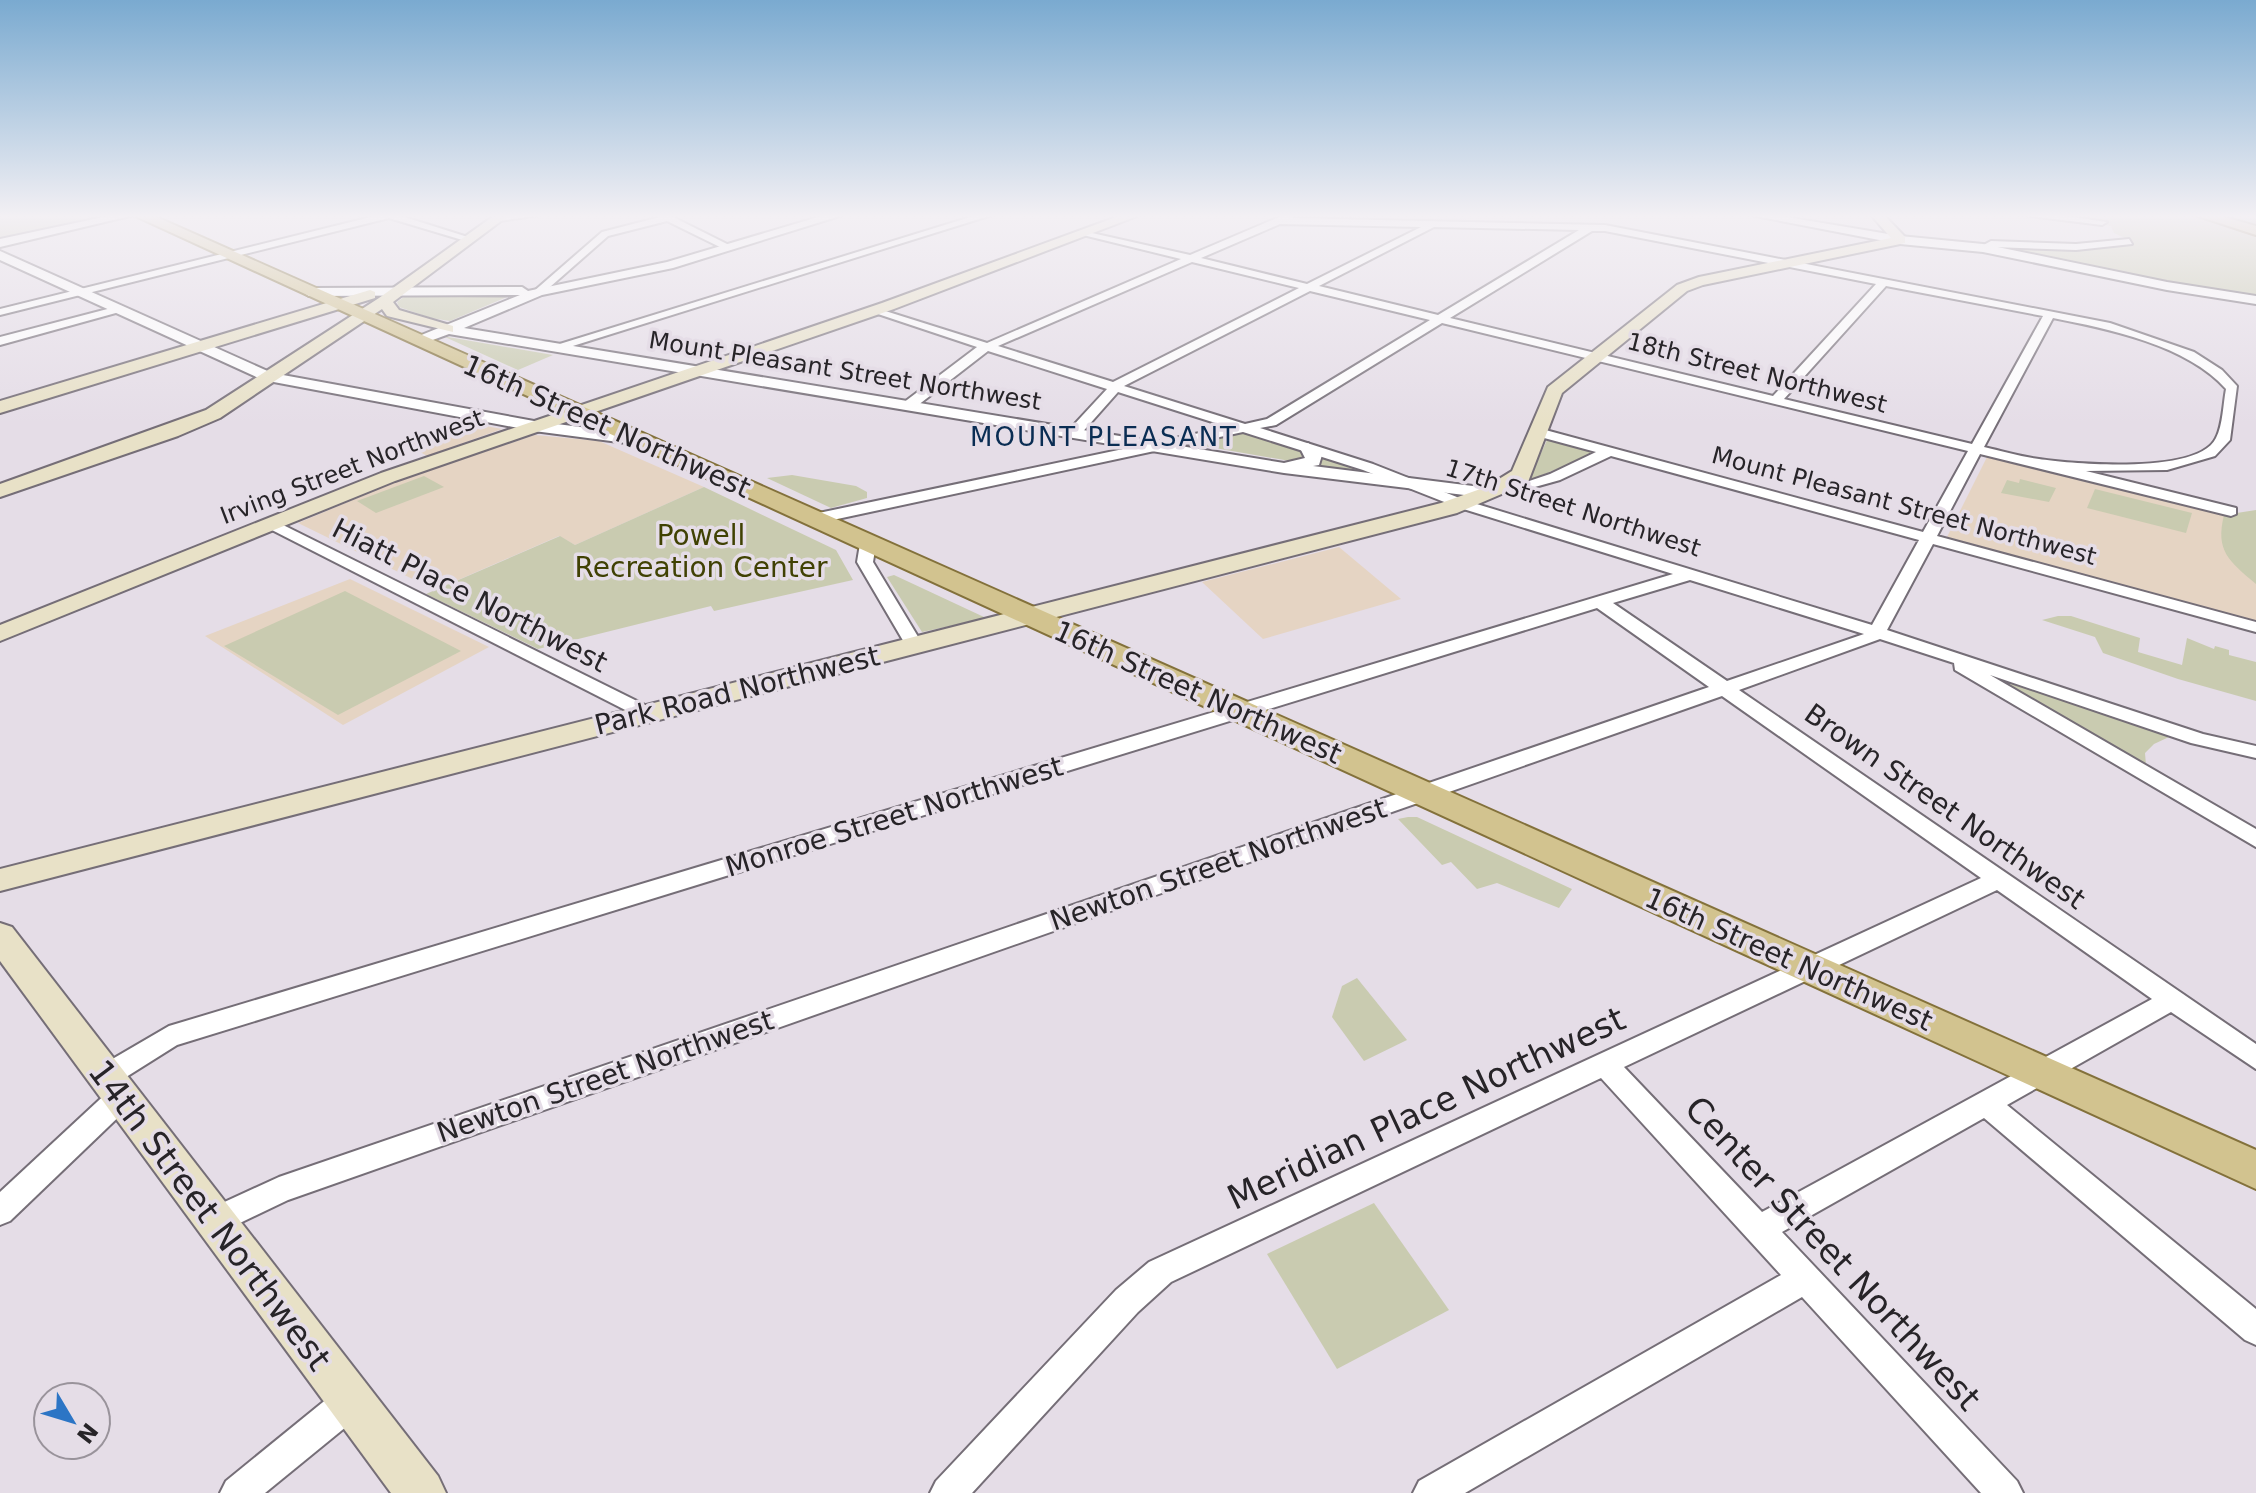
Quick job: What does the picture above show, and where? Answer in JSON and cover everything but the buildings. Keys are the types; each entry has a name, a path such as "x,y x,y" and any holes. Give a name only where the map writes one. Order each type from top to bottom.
{"main road":[{"name":"16th Street Northwest","path":"293,285 381,324 420,332 634,439 2256,1170"},
{"path":"0,491 185,427 217,411 403,285"},
{"name":"Irving Street Northwest","path":"0,634 388,477 946,285"},
{"path":"1491,492 1538,432 1554,391 1685,286 1691,285"},
{"path":"0,407 394,291"},
{"path":"394,291 390,311 420,332 447,329"},
{"name":"Park Road Northwest","path":"0,880 1029,616 1491,492"},
{"name":"14th Street Northwest","path":"0,936 421,1493"}],"street":[{"path":"64,285 268,377 534,426 634,439"},
{"path":"0,312 110,285"},
{"path":"447,329 538,292 546,285"},
{"path":"309,292 538,292 577,285"},
{"path":"556,347 760,285"},
{"path":"908,406 986,347 1130,285"},
{"name":"18th Street Northwest","path":"1301,285 1976,449 2048,463 2080,474 2231,511"},
{"path":"1074,433 1113,387 1315,285"},
{"path":"814,519 1276,420 1497,285"},
{"path":"1776,400 1881,285"},
{"path":"1903,285 2115,327 2176,348 2218,373 2231,387 2223,440 2202,457 2146,467 2048,463"},
{"path":"2164,285 2256,300"},
{"path":"0,341 119,309"},
{"name":"17th Street Northwest","path":"875,311 1428,488 1491,492 1691,574 1941,652 2198,739 2256,752"},
{"path":"1877,632 2050,313"},
{"name":"Mount Pleasant Street Northwest","path":"447,329 1284,468 1428,488 1491,492"},
{"name":"Mount Pleasant Street Northwest","path":"1538,432 2256,627"},
{"path":"1284,468 1313,461 1314,455 1308,448"},
{"name":"Park Road Northwest","path":"1491,492 1555,477 1610,451"},
{"name":"Mount Pleasant Street Northwest","path":"1284,468 1491,492"},
{"name":"Hiatt Place Northwest","path":"271,524 646,713"},
{"path":"868,544 865,562 914,645"},
{"name":"Monroe Street Northwest","path":"0,1211 113,1086 169,1037 1691,574"},
{"name":"Brown Street Northwest","path":"1600,602 2256,1058"},
{"name":"Newton Street Northwest","path":"217,1220 279,1190 1725,689 1870,638 1877,632"},
{"path":"1941,652 1980,679 2256,839"},
{"name":"Meridian Place Northwest","path":"948,1493 1127,1301 1160,1272 1999,879"},
{"path":"1760,1229 2171,1000"},
{"name":"Center Street Northwest","path":"1605,1064 2005,1493"},
{"path":"1985,1103 2256,1329"},
{"path":"1431,1493 1805,1278"},
{"path":"238,1493 351,1401"}],"shaded area":[{"path":"464,422 502,429 427,456 403,442"},
{"path":"535,435 599,441 704,487 575,545 559,536 435,590 298,523 405,478"},
{"path":"1987,457 2239,517 2256,577 2256,622 1947,537"},
{"path":"1339,547 1401,599 1263,639 1202,582"},
{"path":"350,579 489,647 343,725 205,636"}],"green space":[{"path":"2167,285 2256,285 2256,304"},
{"path":"408,294 507,297 450,321 399,307 397,302"},
{"path":"445,337 448,337 553,355 518,370"},
{"path":"1243,433 1365,469 1382,477 1192,444"},
{"path":"1548,438 1595,452 1595,453 1528,481"},
{"path":"792,475 856,486 867,492 867,498 831,508 767,478"},
{"path":"424,476 444,487 376,513 357,501"},
{"path":"2020,479 2056,488 2049,502 2001,493 2007,480 2019,483"},
{"name":"Powell Recreation Center","path":"704,487 836,550 853,580 714,611 711,606 538,649 426,594 560,536 575,545"},
{"path":"2095,489 2192,513 2186,533 2087,508"},
{"path":"2256,510 2256,584 2232,562 2221,538 2224,515"},
{"path":"894,575 984,617 922,632 887,577"},
{"path":"345,591 461,651 338,715 224,646"},
{"path":"2071,616 2140,638 2138,652 2182,665 2187,638 2214,649 2215,646 2229,650 2229,655 2256,662 2256,701 2103,653 2095,637 2042,620"},
{"path":"1994,676 2169,737 2154,744 2145,753 2146,765"},
{"path":"1417,817 1572,889 1559,908 1497,883 1477,889 1451,862 1442,865 1398,819"},
{"path":"1357,978 1407,1040 1364,1061 1332,1017 1342,986"},
{"path":"1374,1203 1449,1310 1337,1369 1267,1254"}],"district":[{"name":"MOUNT PLEASANT","path":"1104,437"}]}
